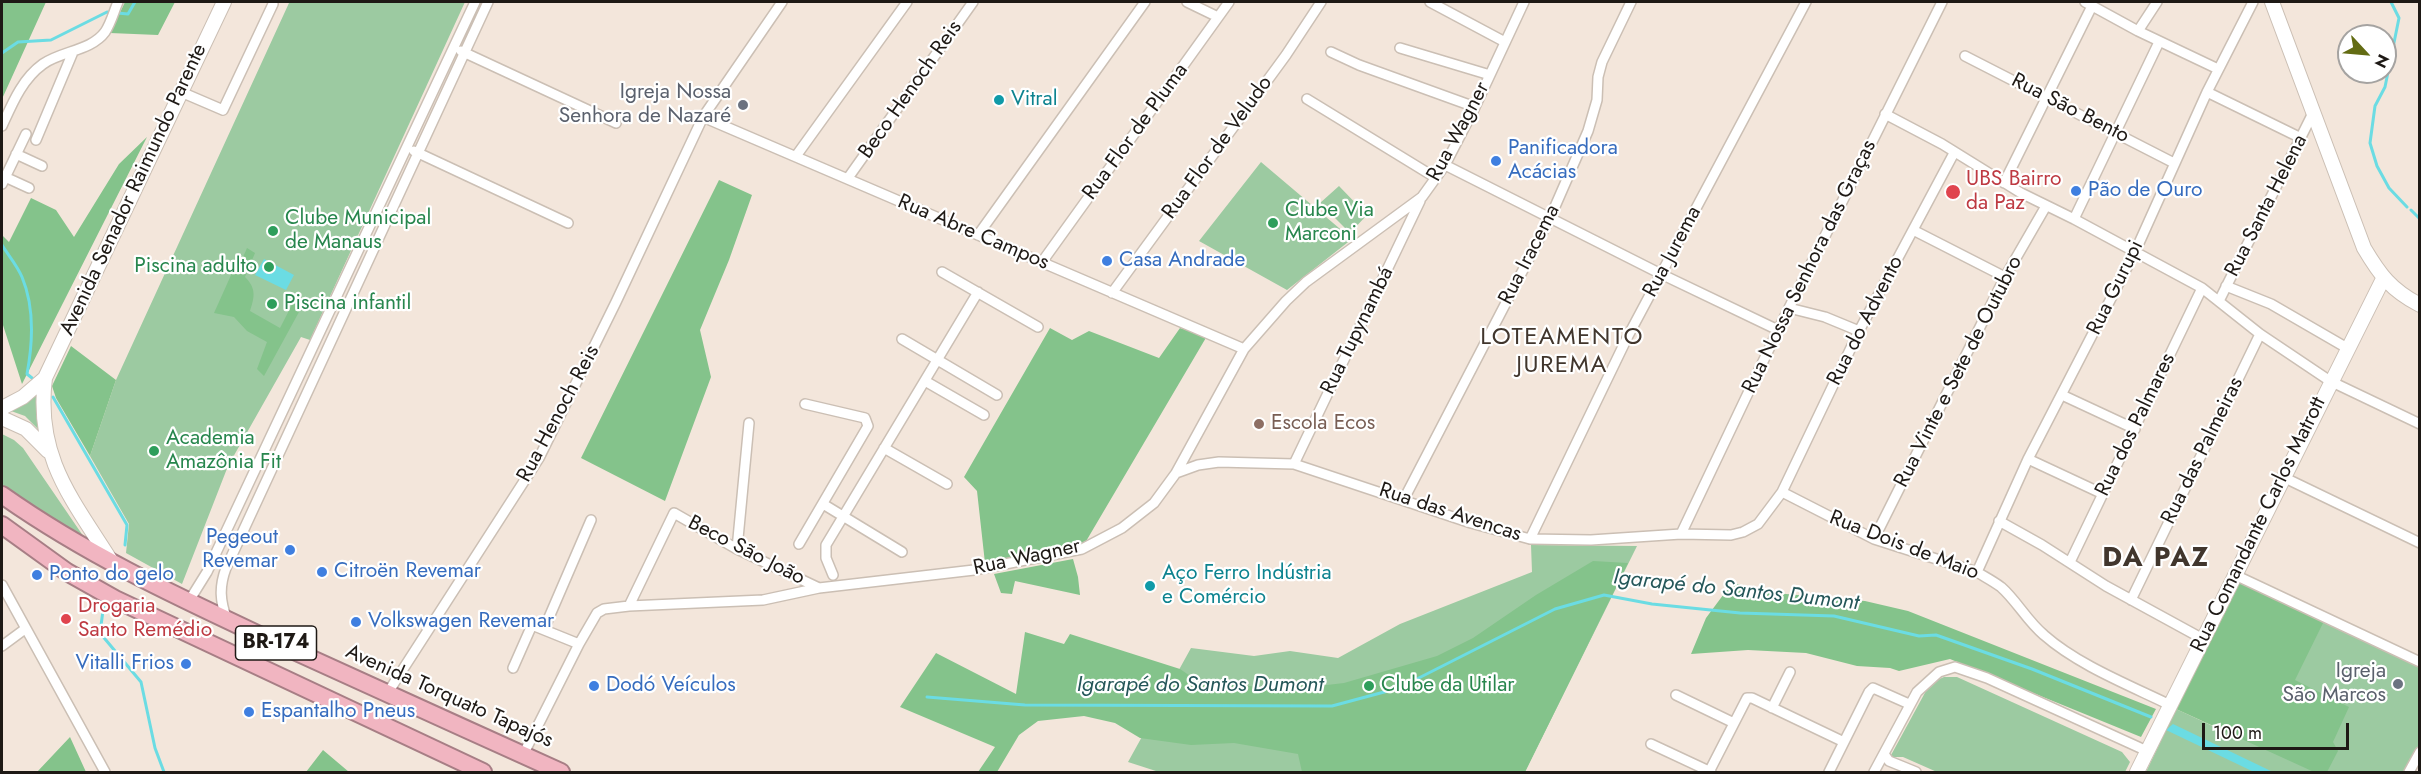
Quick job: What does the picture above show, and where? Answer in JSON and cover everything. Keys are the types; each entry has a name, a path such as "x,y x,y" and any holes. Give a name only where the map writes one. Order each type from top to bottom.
{"highway":[{"name":"Avenida Torquato Tapajós","path":"2,495 48,528 114,566 387,694 561,772"},
{"name":"BR-174","path":"6,532 67,572 115,599 483,772"}],"street":[{"name":"Avenida Senador Raimundo Parente","path":"114,566 60,478 49,453 42,403 45,378 224,2"},
{"path":"189,601 207,572 475,2"},
{"path":"227,620 221,605 222,579 488,2"},
{"name":"Rua Henoch Reis","path":"387,694 539,458 627,281 702,117 782,2"},
{"path":"796,156 907,2"},
{"name":"Beco Henoch Reis","path":"848,178 973,2"},
{"path":"978,235 1144,2"},
{"path":"1187,2 1218,17"},
{"name":"Rua Flor de Pluma","path":"1042,262 1229,2"},
{"name":"Rua Flor de Veludo","path":"1112,293 1279,64 1321,2"},
{"path":"1430,2 1505,42"},
{"name":"Rua Wagner","path":"523,755 597,613 611,607 763,600 819,588 974,570 1082,549 1130,522 1154,503 1176,473 1244,349 1286,301 1306,282 1422,197 1445,165 1524,2"},
{"name":"Rua Iracema","path":"1404,499 1550,218 1588,131 1597,100 1598,77 1602,62 1631,2"},
{"name":"Rua Jurema","path":"1530,539 1628,336 1806,2"},
{"name":"Rua Nossa Senhora das Graças","path":"1681,534 1778,330 1942,2"},
{"path":"2138,31 2157,2"},
{"name":"Rua Gurupi","path":"1977,572 2028,459 2135,252 2207,92 2253,2"},
{"path":"2272,2 2364,248 2383,279 2420,305"},
{"path":"2,126 20,89 31,75 55,58 73,52 97,39 104,33 117,3"},
{"path":"181,92 223,110 273,4"},
{"path":"2004,183 2048,97 2088,4 2159,42 2218,69"},
{"path":"2074,219 2159,42"},
{"path":"453,47 616,123"},
{"path":"1400,48 1490,75"},
{"path":"36,140 73,52"},
{"path":"1331,52 1359,65 1475,107"},
{"name":"Rua São Bento","path":"1965,56 2174,163"},
{"path":"2207,92 2301,138"},
{"path":"1307,99 1436,178"},
{"name":"Rua Santa Helena","path":"2219,301 2314,111"},
{"path":"1884,114 2046,206 2202,288 2260,334 2331,381 2420,424"},
{"name":"Rua Abre Campos","path":"702,117 1244,349"},
{"path":"26,134 3,180 29,188"},
{"path":"406,148 568,223"},
{"name":"Rua do Advento","path":"1782,492 1859,331 1954,153"},
{"path":"16,154 42,166"},
{"path":"1445,165 1778,330"},
{"name":"Rua Tupynambá","path":"1294,464 1422,197"},
{"name":"Rua Vinte e Sete de Outubro","path":"1874,539 2005,277 2046,206"},
{"path":"1913,230 2005,277"},
{"path":"942,272 1038,327"},
{"name":"Rua Comandante Carlos Matrott","path":"2137,772 2383,279"},
{"path":"2226,286 2271,304 2347,348"},
{"name":"Rua dos Palmares","path":"2070,562 2202,288"},
{"path":"339,290 352,296"},
{"path":"833,575 826,558 826,545 978,292"},
{"path":"1789,308 1825,317 1859,331"},
{"name":"Rua das Palmeiras","path":"2131,600 2260,334"},
{"path":"902,339 997,395"},
{"name":"Avenida Senador Raimundo Parente","path":"2,408 23,397 45,378"},
{"path":"925,381 984,415"},
{"path":"2062,395 2135,429"},
{"path":"289,398 302,404"},
{"path":"799,544 868,426 866,418 805,404"},
{"path":"2,418 26,429 49,453"},
{"path":"737,549 749,423"},
{"path":"884,448 947,484"},
{"path":"2028,459 2103,494"},
{"name":"Rua das Avencas","path":"1176,473 1198,465 1219,462 1294,464 1471,523 1530,539 1591,540 1681,534 1731,535 1758,524 1782,492"},
{"path":"2283,477 2420,543"},
{"name":"Rua Dois de Maio","path":"1782,492 1874,539 1977,572 2001,587 2024,616 2045,637 2076,657 2169,706"},
{"path":"239,503 253,509"},
{"path":"823,504 902,552"},
{"name":"Beco São João","path":"629,606 674,513 737,549 819,588"},
{"path":"544,629 591,519"},
{"path":"1999,521 2070,562 2085,574 2203,639"},
{"path":"2235,575 2420,662"},
{"path":"2,585 105,772"},
{"path":"513,668 532,625 579,644"},
{"path":"2,646 25,629"},
{"path":"1875,772 1909,704 1922,685 1948,668 1962,668 2150,745"},
{"path":"1772,708 1790,672"},
{"path":"1829,772 1873,688 1909,704"},
{"path":"1676,694 1734,723"},
{"path":"1651,744 1710,772 1747,698 1844,742"},
{"path":"2409,772 2420,752"},
{"path":"1884,754 1887,760 1894,764 1916,772"},
{"path":"1875,772 1894,764"}],"green space":[{"path":"2,2 46,2 2,99"},
{"path":"125,2 175,2 158,35 110,33"},
{"name":"Clube Municipal de Manaus","path":"287,2 465,2 310,340 301,337 228,466 182,584 126,553 129,524 90,456 116,380 289,3"},
{"path":"147,137 22,384 2,322 2,235 9,242 31,198 56,210 74,237 119,164"},
{"name":"Clube Via Marconi","path":"1261,162 1352,239 1287,290 1199,241"},
{"path":"719,180 752,195 729,260 700,330 711,377 665,501 581,458"},
{"path":"1339,186 1367,215 1350,233 1320,203"},
{"path":"247,248 255,253 245,277 254,292 250,311 280,328 297,295 305,301 264,376 257,369 267,342 247,331 234,317 214,313 236,264 240,264"},
{"path":"1050,328 1072,340 1089,331 1159,358 1180,328 1207,336 1085,543 1062,553 985,563 977,491 964,477"},
{"path":"71,346 116,380 90,456 56,398 52,386"},
{"path":"38,390 36,410 38,429 25,416 11,411"},
{"path":"2,434 23,448 88,543 48,519 2,485"},
{"name":"Clube da Utilar","path":"1531,545 1637,546 1525,772 1159,772 1128,762 1191,648 1254,656 1290,651 1338,658 1400,624 1532,572"},
{"path":"1073,559 1080,595 1015,581 1012,594 1001,593 994,574"},
{"name":"Clube da Utilar","path":"1593,561 1628,563 1525,772 1302,772 1298,754 1234,743 1191,745 1140,738 1115,723 1084,716 1038,721 1019,735 997,772 978,772 995,747 900,707 936,653 1016,694 1025,632 1064,644 1070,634 1180,669 1196,680 1284,690 1344,683 1437,656 1473,638 1536,595"},
{"path":"2241,577 2324,621 2295,680 2349,707 2333,742 2338,751 2327,772 2314,772 2176,709"},
{"path":"1732,583 1786,594 1865,601 1908,611 2156,709 2141,737 1950,659 1899,671 1890,668 1857,666 1806,653 1748,650 1691,654 1706,618"},
{"path":"2282,599 2419,666 2419,749 2407,772 2146,772 2176,709 2217,728"},
{"path":"1944,677 1957,677 2122,752 2130,762 2125,772 1937,772 1903,757 1890,757 1927,689 1935,681"},
{"path":"70,737 86,772 37,772"},
{"path":"323,750 349,772 306,772"}],"water":[{"name":"Piscina adulto","path":"264,259 294,275 286,290 255,275"},
{"path":"2173,724 2273,772 2254,772 2166,730"}],"waterway":[{"path":"2,53 18,42 51,40 107,12 128,14 135,2"},
{"path":"2391,2 2399,18 2385,87 2375,106 2370,143 2377,166 2389,188 2407,207"},
{"path":"2411,210 2420,219"},
{"path":"2,245 20,273 29,301 31,350 27,374 32,378"},
{"path":"53,397 127,525 125,545"},
{"name":"Igarapé do Santos Dumont","path":"927,697 1025,705 1332,706 1399,688 1555,609 1604,595 1652,604 1740,613 1834,616 1919,636 1936,635 2032,669 2151,717"},
{"path":"104,603 100,633 141,682 155,748 164,772"}],"place":[{"name":"Vitral","path":"999,100"},
{"name":"Igreja Nossa Senhora de Nazaré","path":"743,105"},
{"name":"Panificadora Acácias","path":"1496,161"},
{"name":"Pão de Ouro","path":"2076,191"},
{"name":"UBS Bairro da Paz","path":"1953,192"},
{"name":"Clube Via Marconi","path":"1273,223"},
{"name":"Clube Municipal de Manaus","path":"273,231"},
{"name":"Casa Andrade","path":"1107,261"},
{"name":"Piscina adulto","path":"269,267"},
{"name":"Piscina infantil","path":"272,304"},
{"name":"Escola Ecos","path":"1259,424"},
{"name":"Academia Amazônia Fit","path":"154,451"},
{"name":"Pegeout Revemar","path":"290,550"},
{"name":"Citroën Revemar","path":"322,572"},
{"name":"Ponto do gelo","path":"37,575"},
{"name":"Aço Ferro Indústria e Comércio","path":"1150,586"},
{"name":"Drogaria Santo Remédio","path":"66,619"},
{"name":"Volkswagen Revemar","path":"356,622"},
{"name":"Vitalli Frios","path":"186,664"},
{"name":"Igreja São Marcos","path":"2398,684"},
{"name":"Dodó Veículos","path":"594,686"},
{"name":"Clube da Utilar","path":"1369,686"},
{"name":"Espantalho Pneus","path":"249,712"}],"district":[{"name":"LOTEAMENTO JUREMA","path":"1562,352"},
{"name":"DA PAZ","path":"2156,559"}]}
